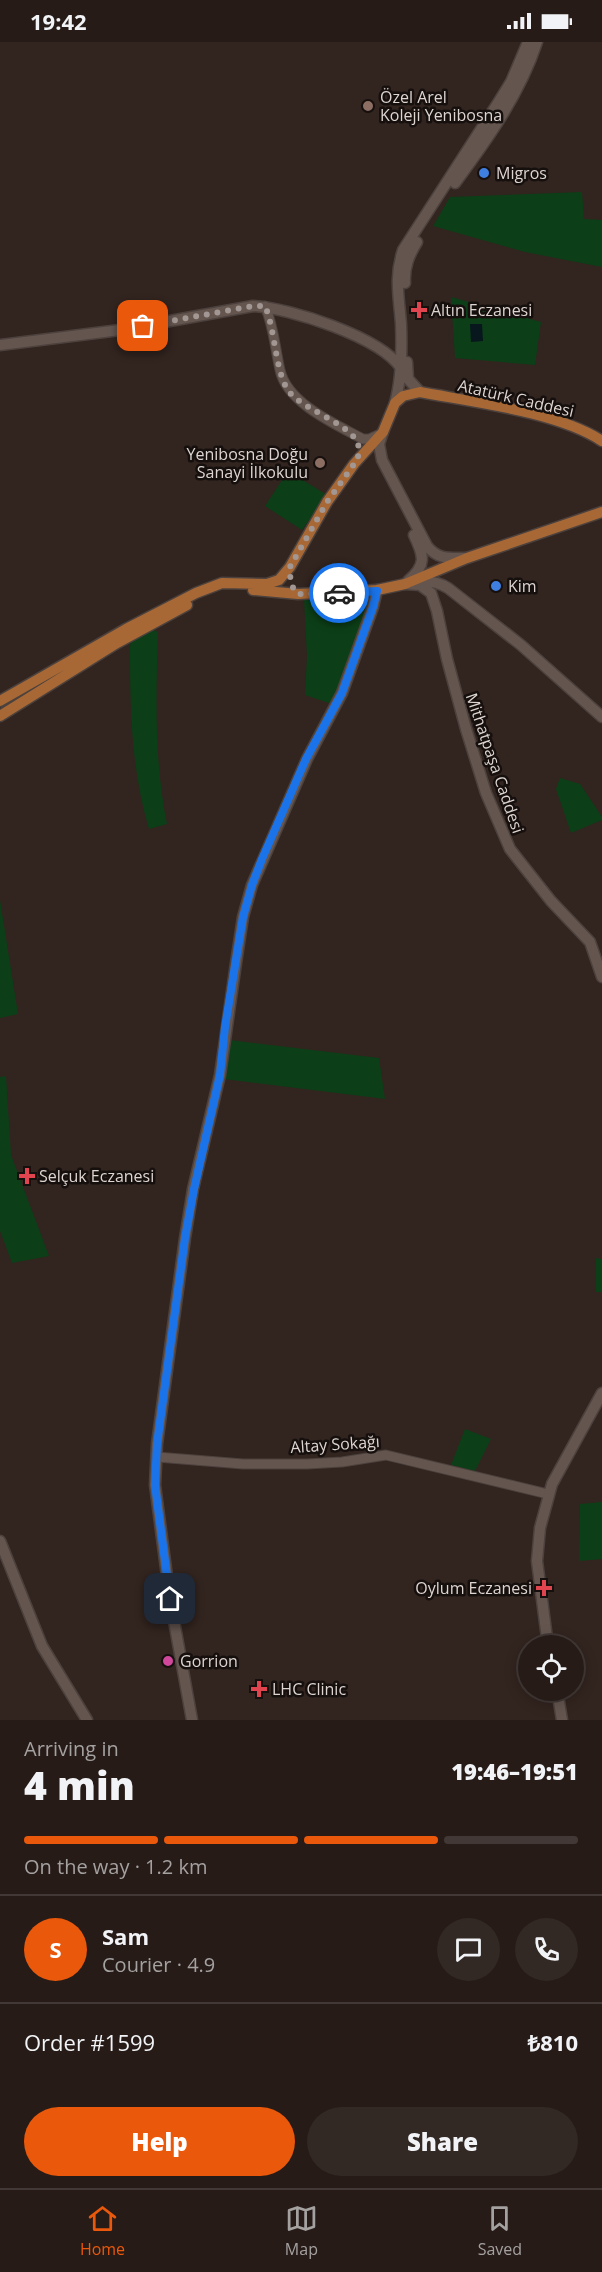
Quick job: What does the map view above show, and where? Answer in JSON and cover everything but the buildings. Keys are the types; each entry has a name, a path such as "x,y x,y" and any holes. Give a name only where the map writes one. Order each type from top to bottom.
{"main road":[{"path":"448,588 442,570 382,460 379,444 395,403 401,368 397,267 403,250 511,82 528,42"},
{"path":"395,403 403,396 420,392 408,379 404,271 410,253 452,187 504,114 537,42"},
{"path":"0,345 120,330 253,306 265,306 306,315 351,334 388,353 401,368"},
{"name":"Atatürk Caddesi","path":"420,392 566,423 602,441"},
{"path":"0,701 195,592 222,583 274,584 284,576 327,502 357,460 383,432"},
{"path":"357,460 367,457 376,463 406,516 421,551 422,565 405,584"},
{"path":"405,584 467,558 602,512"},
{"path":"427,546 436,556 442,558 467,558"},
{"path":"290,567 290,579 298,594"},
{"path":"0,716 117,643 216,592 234,589 298,594 377,591 428,580 448,588 521,645 602,717"},
{"name":"Mithatpaşa Caddesi","path":"405,584 420,585 431,593 466,729 486,793 506,842 551,901 590,942 602,977"},
{"path":"192,1720 159,1527 155,1485 156,1458 185,1238 220,1075 225,1027 243,917 252,885 306,759 342,693 370,618 377,591"},
{"path":"547,1635 537,1561 540,1528 548,1494 602,1393"},
{"path":"0,1541 42,1646 87,1719"},
{"path":"559,1701 562,1720"}],"street":[{"path":"265,306 271,320 279,368 287,388 310,408 363,439 369,440 383,432"},
{"path":"351,433 357,442 359,453 357,460"},
{"name":"Altay Sokağı","path":"156,1458 243,1464 307,1464 342,1462 386,1455 548,1494"}],"green space":[{"path":"582,192 584,219 602,220 602,267 525,252 433,226 450,197"},
{"path":"451,297 541,322 535,365 455,358"},
{"path":"288,471 327,495 302,530 265,506"},
{"path":"366,597 370,602 332,704 305,695 307,656 304,599"},
{"path":"153,630 158,632 158,752 167,824 149,829 135,761 131,715 130,646 131,640"},
{"path":"560,778 580,784 602,820 571,833 556,789"},
{"path":"0,900 18,1014 0,1018"},
{"path":"229,1040 379,1058 385,1099 224,1079"},
{"path":"6,1076 11,1155 49,1256 12,1263 0,1231 0,1077"},
{"path":"596,1258 602,1259 602,1292 596,1292"},
{"path":"465,1429 491,1439 475,1471 451,1465"},
{"path":"602,1502 602,1559 579,1561 580,1504"}],"shaded area":[{"path":"470,324 482,324 483,341 471,342"}],"way so far":[{"path":"143,326 253,306 265,306 271,320 279,368 287,388 291,394 310,408 351,433 359,448 357,460 327,502 290,567 290,579 298,594 339,593"}],"place":[{"name":"Özel Arel Koleji Yenibosna","path":"368,106"},
{"name":"Migros","path":"484,173"},
{"name":"Altın Eczanesi","path":"419,310"},
{"name":"Yenibosna Doğu Sanayi İlkokulu","path":"320,463"},
{"name":"Kim","path":"496,586"},
{"name":"Selçuk Eczanesi","path":"27,1176"},
{"name":"Oylum Eczanesi","path":"544,1588"},
{"name":"Gorrion","path":"168,1661"},
{"name":"LHC Clinic","path":"259,1689"}],"route":[{"path":"170,1599 155,1485 157,1444 185,1238 220,1075 225,1027 243,917 252,885 306,759 342,693 377,591 339,593"}]}
